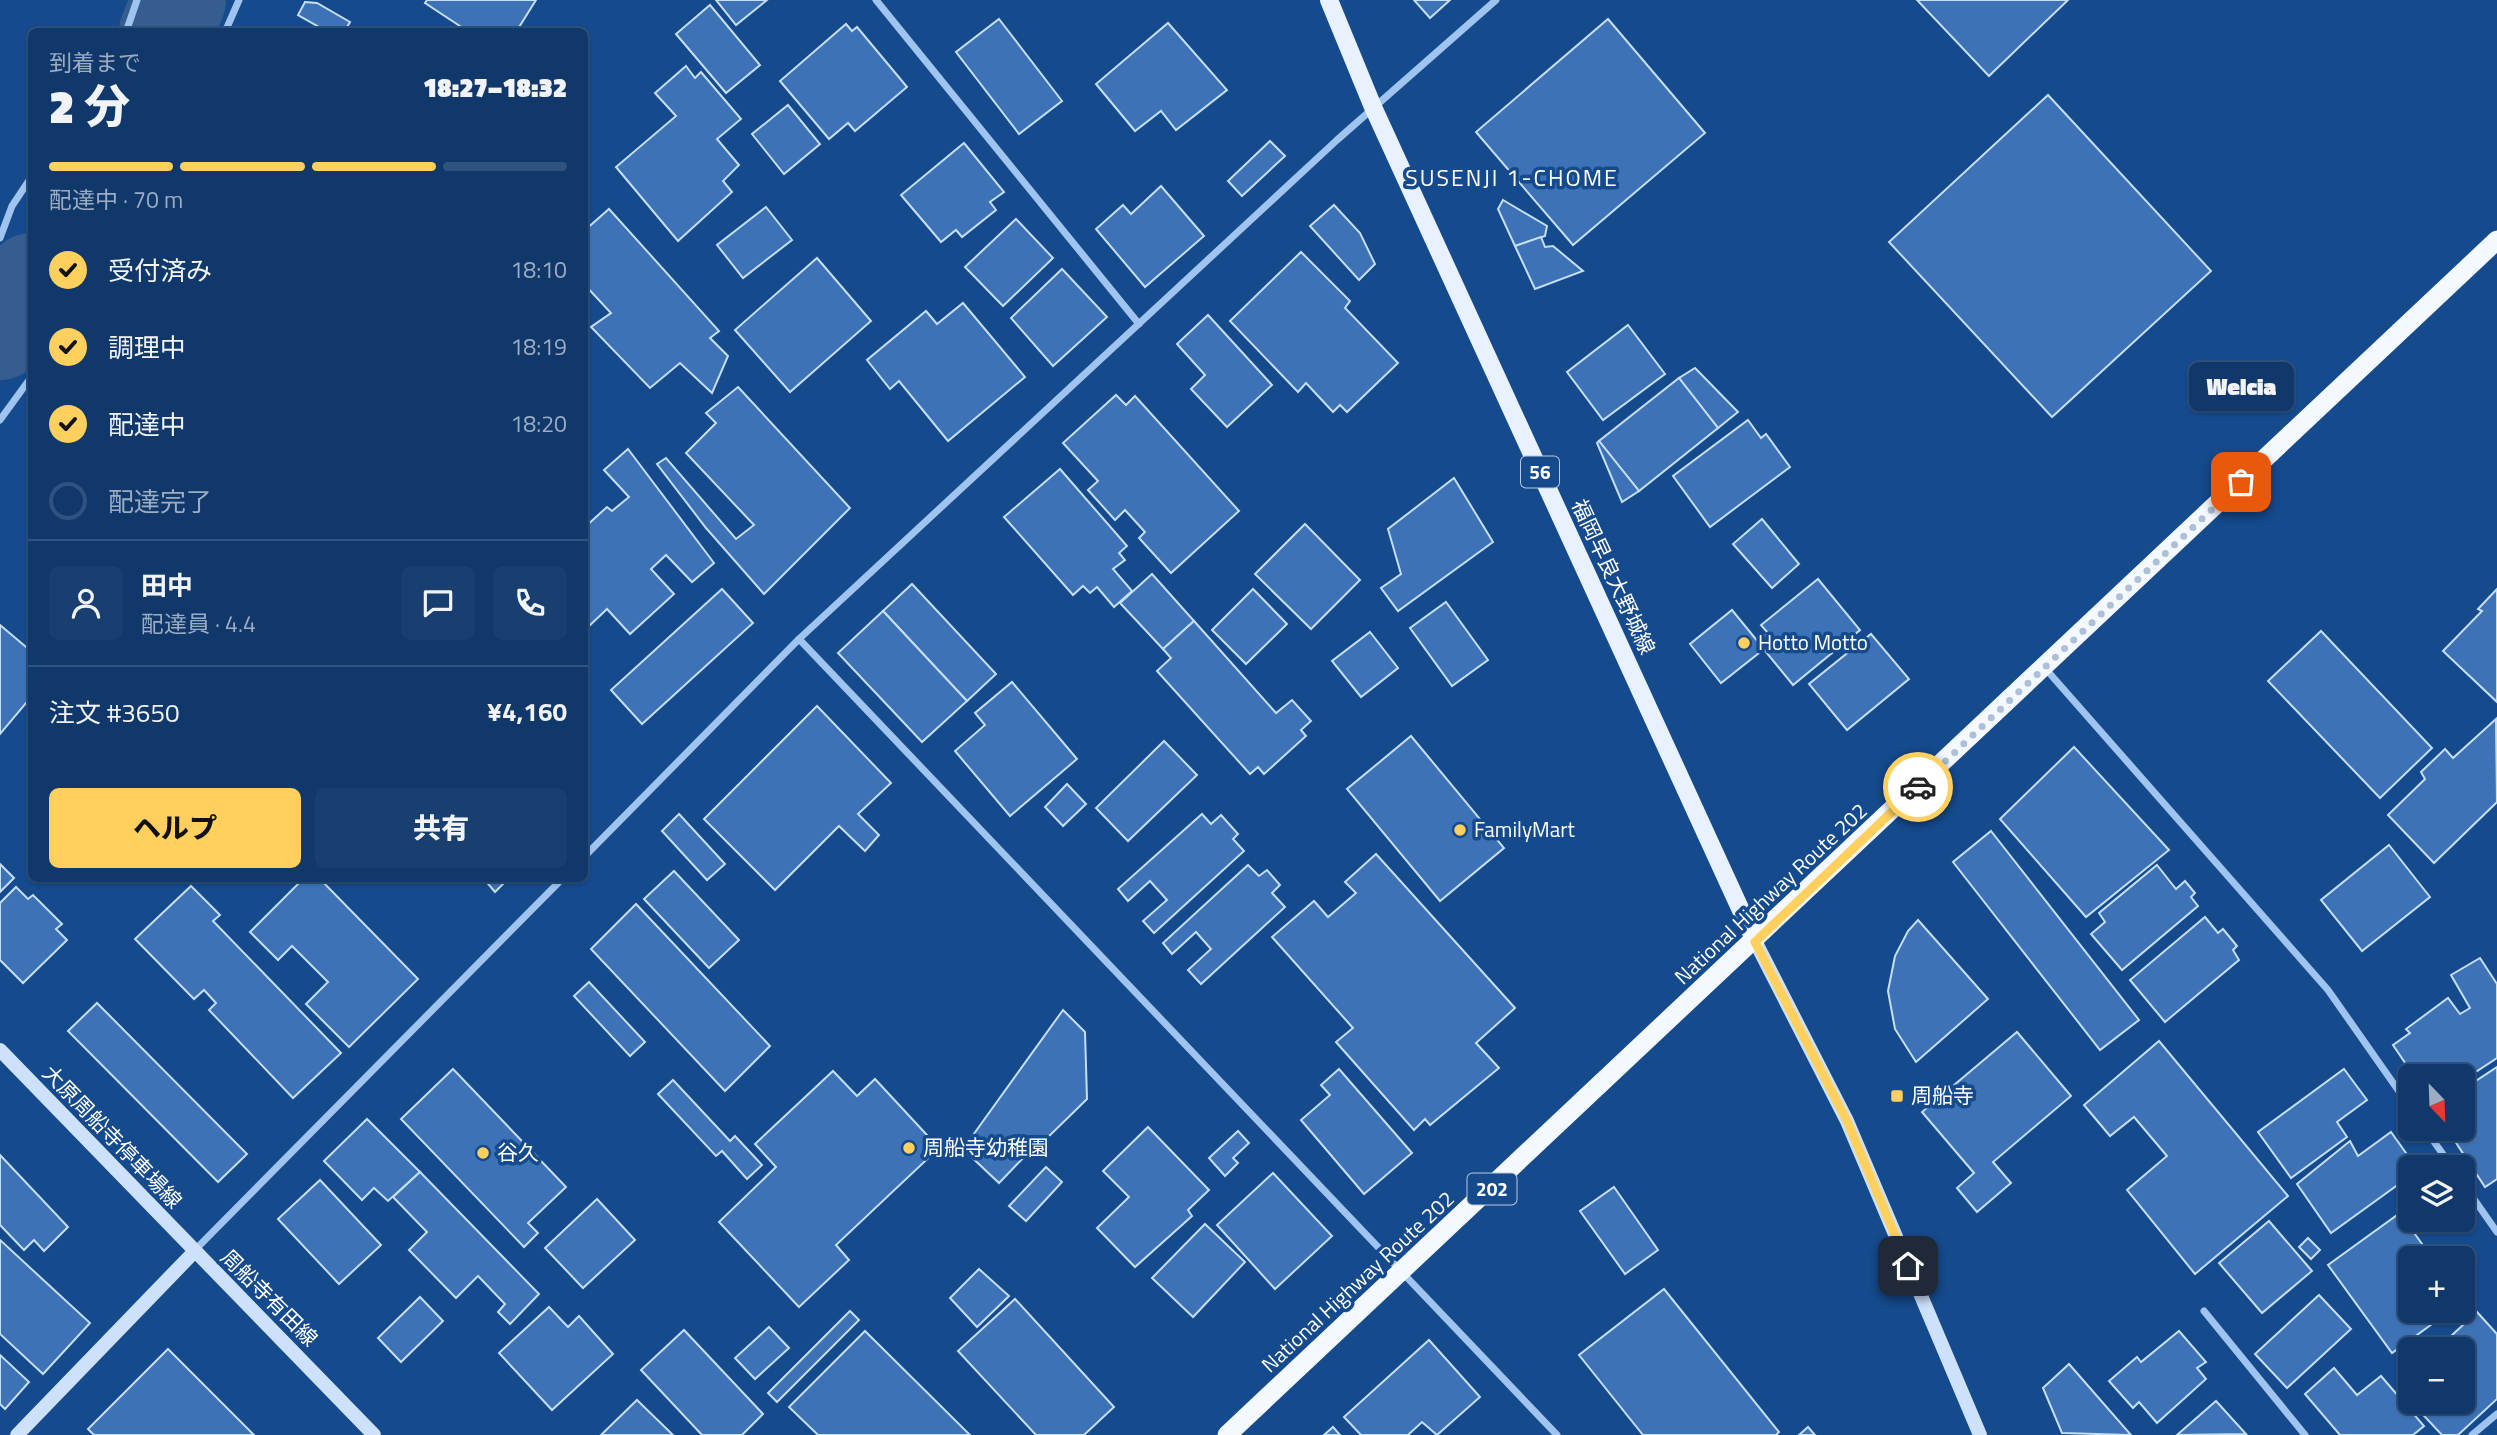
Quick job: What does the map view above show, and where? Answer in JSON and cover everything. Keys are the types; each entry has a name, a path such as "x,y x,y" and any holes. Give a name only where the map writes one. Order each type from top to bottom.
{"highway":[{"name":"National Highway Route 202","path":"1227,1435 1755,942 2497,240"}],"main road":[{"name":"福岡早良大野城線","path":"1329,0 1373,107 1755,942"},
{"path":"1755,942 1847,1121 1980,1435"},
{"name":"大原周船寺停車場線","path":"0,1051 194,1252"},
{"name":"周船寺有田線","path":"17,1435 194,1252 374,1435"}],"street":[{"path":"127,28 137,0"},
{"path":"227,28 239,0"},
{"path":"876,0 1139,324"},
{"path":"588,853 799,639 1373,107 1496,0"},
{"path":"0,238 12,206 28,182"},
{"path":"0,420 28,382"},
{"path":"799,639 1557,1435"},
{"path":"2044,667 2328,989 2398,1090"},
{"path":"194,1252 559,882"},
{"path":"2475,1201 2497,1232"},
{"path":"2204,1311 2305,1435"},
{"path":"2472,1435 2497,1414"}],"building":[{"path":"427,0 536,0 518,28 463,28 425,3"},
{"path":"716,0 767,0 736,25"},
{"path":"1414,0 1450,0 1430,18"},
{"path":"1917,0 2068,0 1989,76"},
{"path":"305,2 317,3 350,22 346,28 321,28 298,15"},
{"path":"710,5 760,65 726,93 676,34"},
{"path":"999,19 1062,101 1019,134 956,52"},
{"path":"1608,19 1705,133 1573,245 1476,132"},
{"path":"1168,23 1227,90 1176,130 1161,111 1135,131 1096,84"},
{"path":"846,24 852,31 857,27 907,87 855,131 848,123 829,139 780,81"},
{"path":"686,66 695,78 701,72 741,119 717,139 739,165 723,181 732,192 678,241 616,167 676,116 655,93"},
{"path":"2048,95 2211,271 2052,417 1889,242"},
{"path":"788,105 820,144 784,174 752,134"},
{"path":"1270,141 1285,156 1242,196 1228,181"},
{"path":"964,143 1004,192 990,202 996,210 962,237 956,230 941,242 901,195"},
{"path":"1161,186 1204,236 1145,287 1096,229 1123,205 1131,214"},
{"path":"1503,200 1547,226 1545,236 1515,246 1498,209"},
{"path":"1334,205 1360,233 1375,264 1359,280 1310,226"},
{"path":"766,207 792,240 743,278 717,245"},
{"path":"609,209 719,331 710,338 728,356 712,393 680,363 650,388 591,327 611,313 588,288 588,227"},
{"path":"1016,219 1053,258 1003,306 965,267"},
{"path":"1541,237 1545,247 1553,246 1583,271 1535,289 1515,246"},
{"path":"1301,252 1350,301 1345,308 1398,363 1347,412 1340,405 1333,412 1306,383 1298,392 1230,321"},
{"path":"817,258 871,321 790,392 735,330"},
{"path":"1062,269 1107,317 1053,366 1011,318"},
{"path":"963,303 1025,377 948,441 899,381 890,389 867,360 926,311 937,324"},
{"path":"1208,315 1272,385 1227,427 1191,389 1205,375 1177,344"},
{"path":"1628,325 1665,374 1603,420 1567,372"},
{"path":"1695,368 1738,412 1718,428 1679,378"},
{"path":"1679,378 1718,428 1639,491 1599,441"},
{"path":"738,387 850,508 764,594 706,528 657,464 666,458 736,539 754,525 686,453 716,423 706,413"},
{"path":"1116,395 1126,405 1135,396 1239,511 1171,573 1139,538 1145,532 1125,510 1115,520 1088,490 1098,481 1063,443"},
{"path":"1748,420 1761,438 1766,434 1790,467 1710,527 1673,476"},
{"path":"1599,441 1639,491 1622,502 1597,443"},
{"path":"628,449 714,563 692,582 666,555 651,569 674,594 630,634 607,609 588,627 588,524 607,507 612,511 629,497 604,470"},
{"path":"1060,469 1127,546 1119,553 1125,560 1113,569 1132,591 1114,607 1097,587 1090,593 1083,586 1073,595 1004,517"},
{"path":"1454,478 1493,542 1398,611 1381,588 1401,574 1388,529"},
{"path":"1762,519 1799,564 1772,588 1733,544"},
{"path":"1305,524 1360,580 1311,629 1255,574"},
{"path":"1152,574 1194,621 1163,649 1120,603"},
{"path":"1818,579 1860,630 1793,685 1757,641 1768,633 1761,625"},
{"path":"912,584 996,674 967,701 883,611"},
{"path":"722,589 753,623 642,724 611,690"},
{"path":"1253,589 1287,624 1246,664 1212,630"},
{"path":"2497,589 2497,702 2443,651 2482,611 2478,609"},
{"path":"1446,602 1488,660 1452,686 1410,628"},
{"path":"1732,610 1764,649 1721,683 1690,644"},
{"path":"883,611 967,701 922,742 838,653"},
{"path":"1194,621 1276,713 1292,700 1311,721 1301,730 1306,736 1264,774 1258,767 1250,774 1157,671 1171,658 1163,649"},
{"path":"0,625 28,649 28,701 0,734"},
{"path":"2321,631 2432,748 2380,798 2268,681"},
{"path":"1370,632 1398,668 1361,697 1332,661"},
{"path":"1871,634 1909,679 1847,730 1809,684"},
{"path":"1012,682 1077,759 1010,816 955,751 985,725 975,713"},
{"path":"817,706 891,783 858,814 879,835 865,851 839,826 775,890 704,819"},
{"path":"2496,719 2497,802 2434,863 2388,815 2425,779 2421,772 2445,749 2453,758"},
{"path":"1411,736 1504,848 1440,901 1347,789"},
{"path":"1164,741 1197,775 1128,841 1096,808"},
{"path":"2074,747 2169,850 2086,917 2000,819"},
{"path":"1067,784 1086,804 1063,826 1045,807"},
{"path":"679,814 725,864 707,880 662,831"},
{"path":"1202,814 1211,824 1221,815 1238,834 1233,839 1244,851 1154,933 1143,921 1167,900 1150,881 1128,901 1118,889"},
{"path":"1991,831 2139,1020 2100,1050 1953,862"},
{"path":"2389,845 2430,897 2362,951 2321,900"},
{"path":"1376,854 1515,1008 1476,1043 1499,1068 1430,1125 1425,1119 1414,1130 1336,1042 1353,1028 1272,937 1314,901 1328,917 1356,893 1345,882"},
{"path":"0,864 14,878 0,892"},
{"path":"1248,865 1259,876 1267,870 1280,885 1272,893 1285,907 1201,984 1188,970 1211,949 1196,932 1172,954 1163,943"},
{"path":"2157,865 2176,889 2185,881 2195,893 2191,897 2198,906 2122,970 2091,934 2105,922 2099,913"},
{"path":"674,871 739,940 709,968 644,899"},
{"path":"300,882 323,882 418,979 349,1047 306,1004 328,982 292,946 278,960 250,932"},
{"path":"486,882 505,882 495,892"},
{"path":"191,886 220,915 213,921 341,1053 293,1098 209,1010 216,1003 204,990 194,999 135,939"},
{"path":"16,887 28,899 33,895 62,924 56,929 67,940 23,983 0,960 0,903"},
{"path":"636,904 770,1046 725,1091 591,949"},
{"path":"2205,917 2218,933 2223,929 2237,946 2233,950 2239,960 2165,1022 2130,980"},
{"path":"1918,920 1988,999 1916,1062 1895,1029 1888,991 1895,956 1908,931"},
{"path":"2480,958 2497,984 2497,1058 2475,1072 2475,1064 2406,1064 2393,1045 2410,1033 2406,1029 2448,998 2460,1014 2470,1008 2451,975"},
{"path":"589,982 645,1042 630,1056 574,996"},
{"path":"97,1003 247,1154 218,1182 68,1031"},
{"path":"1063,1010 1085,1032 1087,1099 1038,1147 1031,1141 1021,1151 1026,1155 999,1183 963,1149"},
{"path":"2017,1032 2071,1096 1993,1162 2011,1183 1977,1212 1957,1188 1974,1173 1922,1112"},
{"path":"2159,1041 2288,1196 2195,1274 2127,1190 2167,1156 2134,1117 2110,1136 2084,1105"},
{"path":"2497,1067 2497,1179 2485,1187 2475,1172 2475,1155 2464,1155 2455,1141 2475,1141 2475,1081"},
{"name":"谷久","path":"453,1069 566,1187 528,1223 538,1233 524,1247 401,1119"},
{"path":"1339,1069 1412,1153 1364,1194 1301,1120 1330,1095 1321,1085"},
{"path":"2344,1069 2367,1100 2337,1122 2347,1137 2291,1178 2258,1132"},
{"path":"833,1071 857,1096 875,1079 939,1148 836,1245 849,1260 799,1307 719,1222 776,1167 755,1144"},
{"path":"673,1080 730,1141 735,1136 762,1165 747,1179 722,1151 716,1156 658,1094"},
{"path":"367,1119 420,1172 388,1201 374,1188 362,1200 324,1161"},
{"path":"1148,1127 1209,1190 1188,1210 1192,1216 1135,1267 1097,1228 1129,1197 1103,1171"},
{"path":"1238,1131 1249,1143 1233,1158 1238,1163 1225,1176 1209,1158"},
{"path":"2391,1132 2407,1155 2398,1155 2398,1185 2331,1233 2297,1184 2350,1141 2358,1156"},
{"path":"0,1155 68,1227 44,1251 34,1240 24,1250 0,1225"},
{"path":"1046,1167 1062,1182 1026,1221 1009,1206"},
{"path":"420,1172 539,1294 510,1324 498,1312 505,1304 478,1276 456,1298 409,1250 427,1232 393,1197"},
{"path":"1273,1173 1332,1236 1275,1289 1217,1225"},
{"path":"320,1180 381,1245 339,1284 278,1219"},
{"path":"1614,1187 1658,1250 1625,1274 1580,1211"},
{"path":"597,1199 635,1240 583,1288 545,1248"},
{"path":"2398,1214 2398,1232 2414,1232 2423,1246 2398,1246 2398,1323 2433,1323 2414,1337 2398,1337 2398,1349 2392,1353 2328,1265"},
{"path":"2269,1221 2312,1271 2262,1313 2219,1263"},
{"path":"1205,1224 1245,1262 1193,1317 1152,1278"},
{"path":"2308,1238 2320,1250 2311,1259 2299,1247"},
{"path":"0,1240 90,1323 43,1374 0,1334"},
{"path":"979,1269 1009,1296 977,1327 950,1298"},
{"path":"1664,1289 1779,1432 1776,1435 1643,1435 1579,1355"},
{"path":"2319,1295 2351,1329 2287,1388 2255,1354"},
{"path":"420,1297 443,1321 401,1362 378,1338"},
{"path":"1015,1299 1114,1407 1084,1435 1036,1435 958,1351"},
{"path":"549,1307 568,1327 579,1316 613,1354 552,1410 499,1353"},
{"path":"850,1311 859,1320 777,1402 768,1393"},
{"path":"2477,1312 2497,1334 2497,1399 2458,1435 2442,1435 2422,1414 2475,1414 2475,1337 2450,1337 2465,1323 2475,1323"},
{"path":"769,1327 789,1348 755,1379 735,1358"},
{"path":"684,1330 763,1414 742,1435 702,1435 641,1370"},
{"path":"865,1331 970,1435 818,1435 789,1407"},
{"path":"2179,1331 2206,1362 2197,1368 2206,1379 2157,1423 2139,1402 2133,1408 2109,1381 2137,1357 2141,1362"},
{"path":"1429,1340 1480,1397 1437,1435 1422,1422 1408,1435 1361,1435 1344,1417"},
{"path":"168,1349 254,1435 94,1435 88,1429"},
{"path":"0,1355 29,1382 5,1409 0,1404"},
{"path":"2069,1364 2131,1435 2062,1433 2043,1388"},
{"path":"2334,1368 2357,1395 2381,1376 2398,1396 2398,1414 2414,1414 2424,1426 2413,1435 2340,1435 2305,1394"},
{"path":"637,1400 673,1435 601,1435"},
{"path":"2216,1401 2246,1434 2177,1435"},
{"path":"1333,1427 1340,1435 1324,1435"},
{"path":"1808,1427 1815,1435 1799,1435"}],"waterway":[{"path":"168,28 179,0"},
{"path":"0,333 28,287"}],"way so far":[{"path":"1918,787 2241,482"}],"place":[{"name":"Welcia","path":"2241,482"},
{"name":"Hotto Motto","path":"1744,643"},
{"name":"FamilyMart","path":"1460,830"},
{"name":"周船寺","path":"1897,1096"},
{"name":"周船寺幼稚園","path":"909,1148"},
{"name":"谷久","path":"483,1153"}],"district":[{"name":"SUSENJI 1-CHOME","path":"1512,178"}],"route":[{"path":"1908,1266 1847,1121 1755,942 1918,787"}]}
